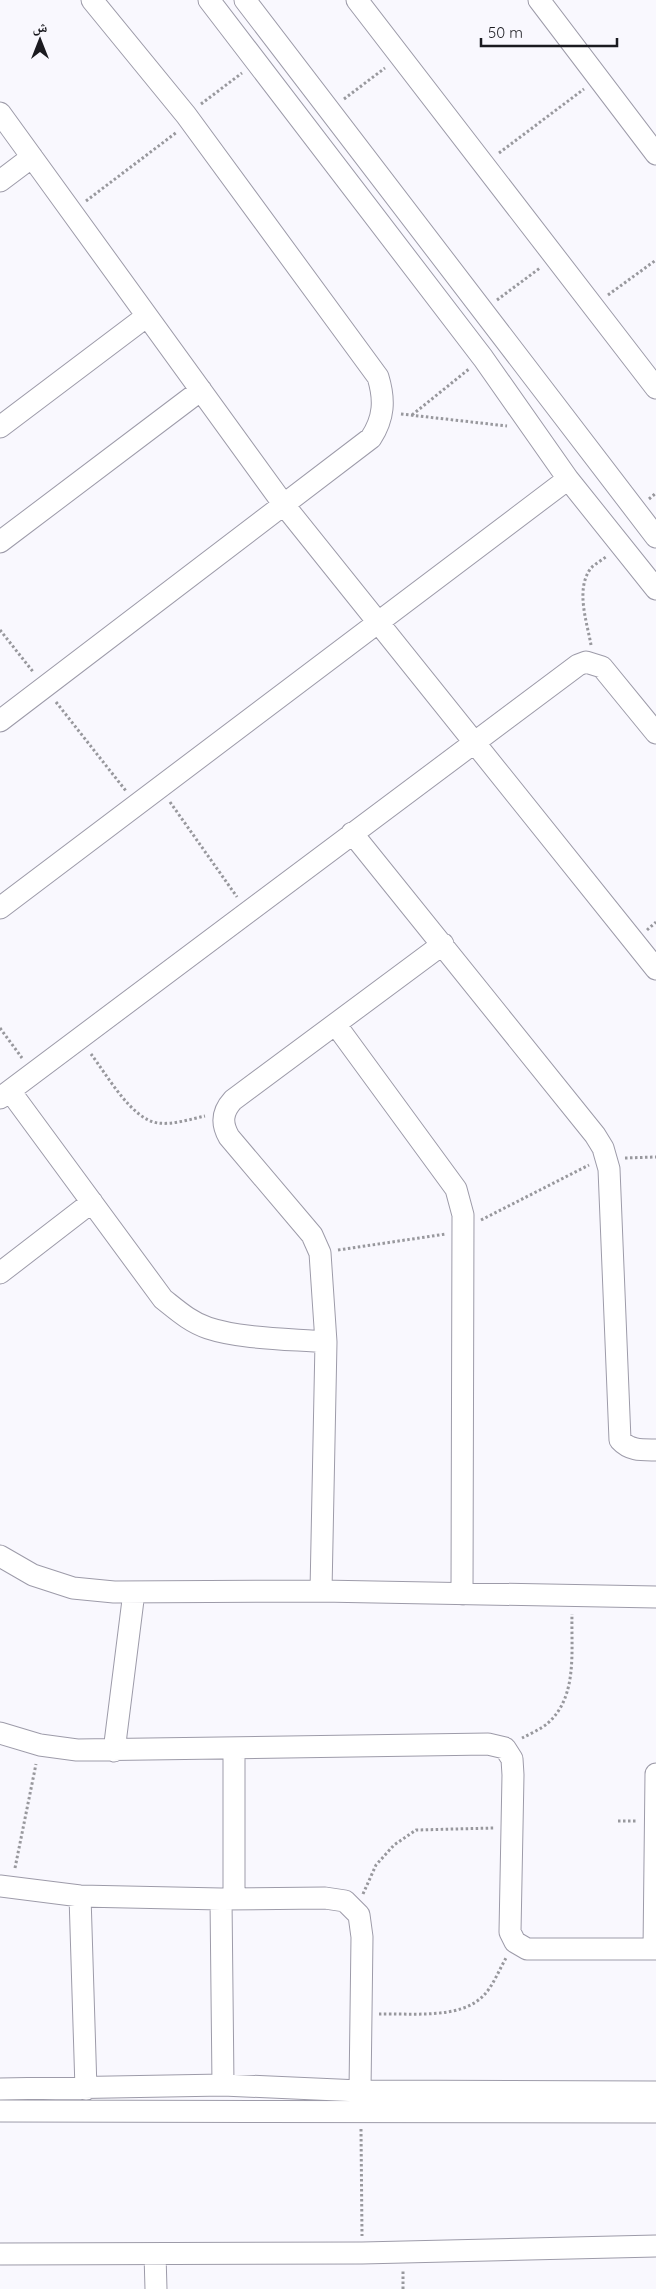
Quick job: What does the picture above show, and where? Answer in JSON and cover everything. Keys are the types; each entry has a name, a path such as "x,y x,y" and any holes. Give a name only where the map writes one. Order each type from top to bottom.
{"street":[{"path":"0,721 371,438 379,426 383,412 383,394 378,377 188,118 92,0"},
{"path":"208,0 484,358 568,479 656,589"},
{"path":"245,0 656,537"},
{"path":"357,0 656,388"},
{"path":"539,0 656,154"},
{"path":"0,113 284,505 656,969"},
{"path":"0,181 32,157"},
{"path":"0,427 147,316"},
{"path":"0,542 201,390"},
{"path":"0,908 568,479"},
{"path":"326,1342 232,1334 207,1328 185,1317 163,1299 92,1202 5,1094 571,669 586,662 595,664 608,673 656,733"},
{"path":"352,833 443,944 595,1135 603,1148 608,1160 620,1440 626,1447 656,1450"},
{"path":"322,1591 326,1342 320,1253 312,1235 229,1137 223,1121 224,1112 233,1100 443,944"},
{"path":"336,1025 456,1189 463,1215 462,1594"},
{"path":"0,1274 92,1202"},
{"path":"0,1556 33,1575 73,1588 114,1592 322,1591 656,1597"},
{"path":"114,1751 134,1592"},
{"path":"0,1733 40,1745 77,1750 114,1751 488,1744 505,1748 512,1760 510,1932 515,1942 527,1949 655,1950 656,1774"},
{"path":"223,2085 234,1749"},
{"path":"5,1887 80,1896 335,1899 345,1901 359,1915 362,1937 360,2101"},
{"path":"80,1896 86,2089"},
{"path":"0,2089 86,2089 223,2085 360,2101 656,2112"},
{"path":"0,2111 656,2092"},
{"path":"0,2254 362,2253 656,2246"},
{"path":"156,2254 156,2289"}],"path":[{"path":"330,109 400,57"},
{"path":"72,212 257,63"},
{"path":"483,165 598,78"},
{"path":"484,310 554,257"},
{"path":"593,307 656,260"},
{"path":"412,415 484,358"},
{"path":"383,412 532,429"},
{"path":"595,664 583,599 584,583 591,568 621,545"},
{"path":"0,630 137,805"},
{"path":"160,787 247,911"},
{"path":"0,1028 33,1073"},
{"path":"79,1038 132,1108 149,1121 170,1123 224,1112"},
{"path":"320,1253 463,1229 584,1167 608,1160 656,1157"},
{"path":"505,1748 547,1724 565,1700 570,1686 573,1596"},
{"path":"5,1887 40,1745"},
{"path":"359,1915 364,1888 376,1865 394,1845 416,1830 510,1827"},
{"path":"361,2015 457,2012 473,2006 486,1994 515,1942"},
{"path":"360,2101 362,2253"}]}
